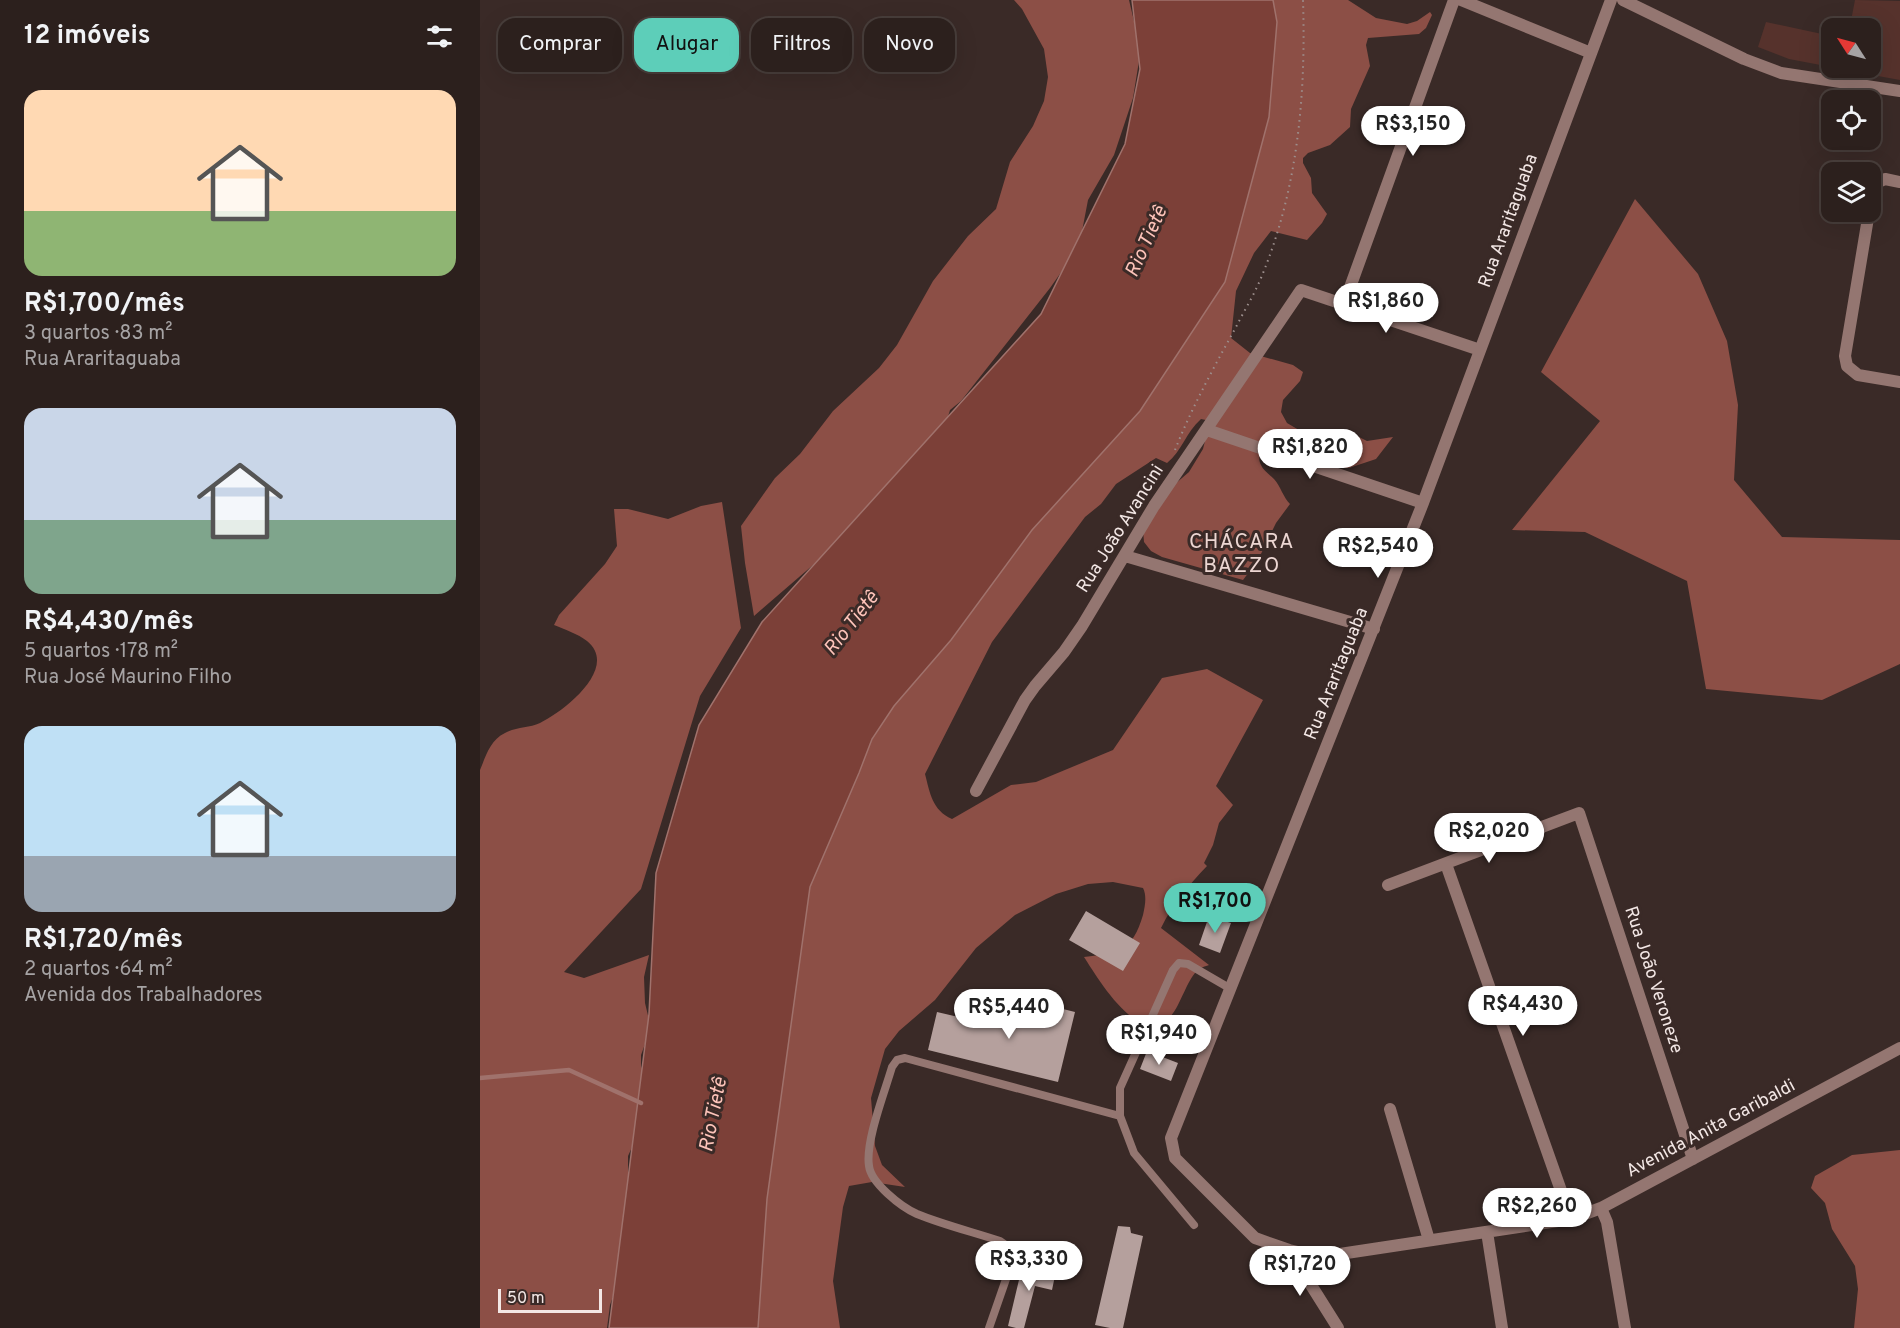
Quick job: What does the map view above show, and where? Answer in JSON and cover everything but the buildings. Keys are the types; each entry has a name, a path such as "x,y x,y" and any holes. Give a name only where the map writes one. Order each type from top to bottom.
{"street":[{"path":"1454,0 1344,304 1480,350"},
{"path":"1461,0 1591,53"},
{"name":"Rua Araritaguaba","path":"1175,1158 1171,1138 1423,503 1611,0"},
{"path":"1623,0 1744,59 1781,73 1900,91"},
{"path":"1881,181 1885,179 1900,182"},
{"path":"1867,222 1845,356 1847,366 1858,375 1900,382"},
{"name":"Rua João Avancini","path":"976,791 1025,700 1064,652 1154,506 1301,290 1344,304"},
{"path":"1207,430 1423,503"},
{"path":"1125,556 1374,629"},
{"name":"Rua João Veroneze","path":"1446,864 1579,813 1693,1159"},
{"path":"1388,885 1446,864 1571,1219"},
{"name":"Avenida Anita Garibaldi","path":"1175,1158 1255,1238 1289,1250 1320,1257 1487,1232 1571,1219 1601,1208 1900,1048"},
{"path":"1390,1109 1429,1240"},
{"path":"1601,1208 1607,1222 1625,1328"},
{"path":"1487,1232 1502,1328"},
{"path":"1289,1250 1338,1328"}],"lane":[{"path":"1194,1225 1134,1153 1120,1116 1120,1088 1173,970 1179,963 1188,963 1231,989"},
{"path":"989,1328 1013,1259 1010,1248 1000,1241 914,1213 877,1183 868,1167 870,1143 892,1067 897,1060 904,1058 1120,1116"}],"path":[{"path":"1175,450 1188,417 1261,280 1275,238 1292,173 1300,128 1304,45 1303,0"}],"shaded area":[{"path":"1014,0 1129,0 1138,38 1139,61 1133,98 1114,155 1088,200 1079,247 1050,288 961,401 950,410 945,426 849,534 754,616 741,526 775,478 800,454 833,411 879,368 897,345 933,281 968,236 996,209 1010,162 1033,126 1044,101 1048,77 1044,49 1022,9"},
{"path":"1218,0 1348,0 1376,18 1407,24 1417,21 1430,12 1432,15 1426,28 1419,34 1368,38 1366,45 1370,66 1351,109 1350,127 1330,145 1308,153 1303,158 1303,163 1311,178 1312,193 1327,214 1307,240 1271,231 1254,253 1236,291 1231,338 1250,353 1293,365 1303,372 1300,381 1283,400 1281,412 1287,423 1304,433 1319,434 1345,430 1367,441 1393,437 1376,459 1349,468 1280,445 1264,450 1259,460 1262,467 1276,482 1290,504 1276,523 1258,560 1243,580 1162,557 1151,551 1144,542 1143,530 1168,490 1189,472 1203,449 1209,425 1206,420 1201,419 1167,463 1156,458 1116,484 1101,504 1085,517 992,642 925,774 936,806 952,819 1011,785 1036,782 1113,750 1162,678 1207,669 1263,700 1216,786 1233,805 1219,823 1213,845 1204,863 1207,866 1182,895 1161,928 1209,965 1199,969 1193,975 1171,1016 1159,1025 1147,1025 1121,1008 1084,957 1115,952 1129,943 1143,915 1145,898 1143,888 1113,882 1088,884 1056,894 1015,915 976,948 935,1000 899,1031 885,1049 871,1098 875,1146 882,1165 905,1187 872,1182 849,1186 843,1207 833,1281 840,1328 738,1328 778,937"},
{"path":"1855,0 1900,1 1900,80 1881,77 1881,18 1852,18"},
{"path":"1766,22 1821,34 1821,65 1789,59 1758,47"},
{"path":"1635,199 1698,274 1727,341 1738,405 1734,480 1782,537 1900,540 1900,664 1822,700 1706,689 1687,581 1585,532 1512,530 1600,421 1541,372"},
{"path":"722,502 741,628 700,696 641,889 564,972 584,978 649,955 644,977 645,1003 651,1028 641,1055 641,1066 656,1107 638,1134 628,1156 628,1177 636,1230 610,1305 607,1328 480,1328 480,770 489,749 500,736 536,725 550,717 574,699 593,676 597,664 595,652 587,641 554,625 559,615 605,564 617,546 614,509 628,509 668,519 701,506"},
{"path":"1900,1150 1900,1328 1854,1328 1858,1289 1855,1266 1832,1229 1825,1203 1811,1188 1815,1176 1852,1155"}],"water":[{"name":"Rio Tietê","path":"1132,0 1273,0 1277,22 1269,117 1225,282 1140,411 1032,530 951,640 894,706 872,739 810,887 767,1199 758,1328 609,1328 649,1014 656,873 699,725 762,622 1041,314 1125,144 1140,69"}],"waterway":[{"path":"480,1078 569,1070 641,1103"}],"district":[{"name":"CHÁCARA BAZZO","path":"1242,554"}]}
